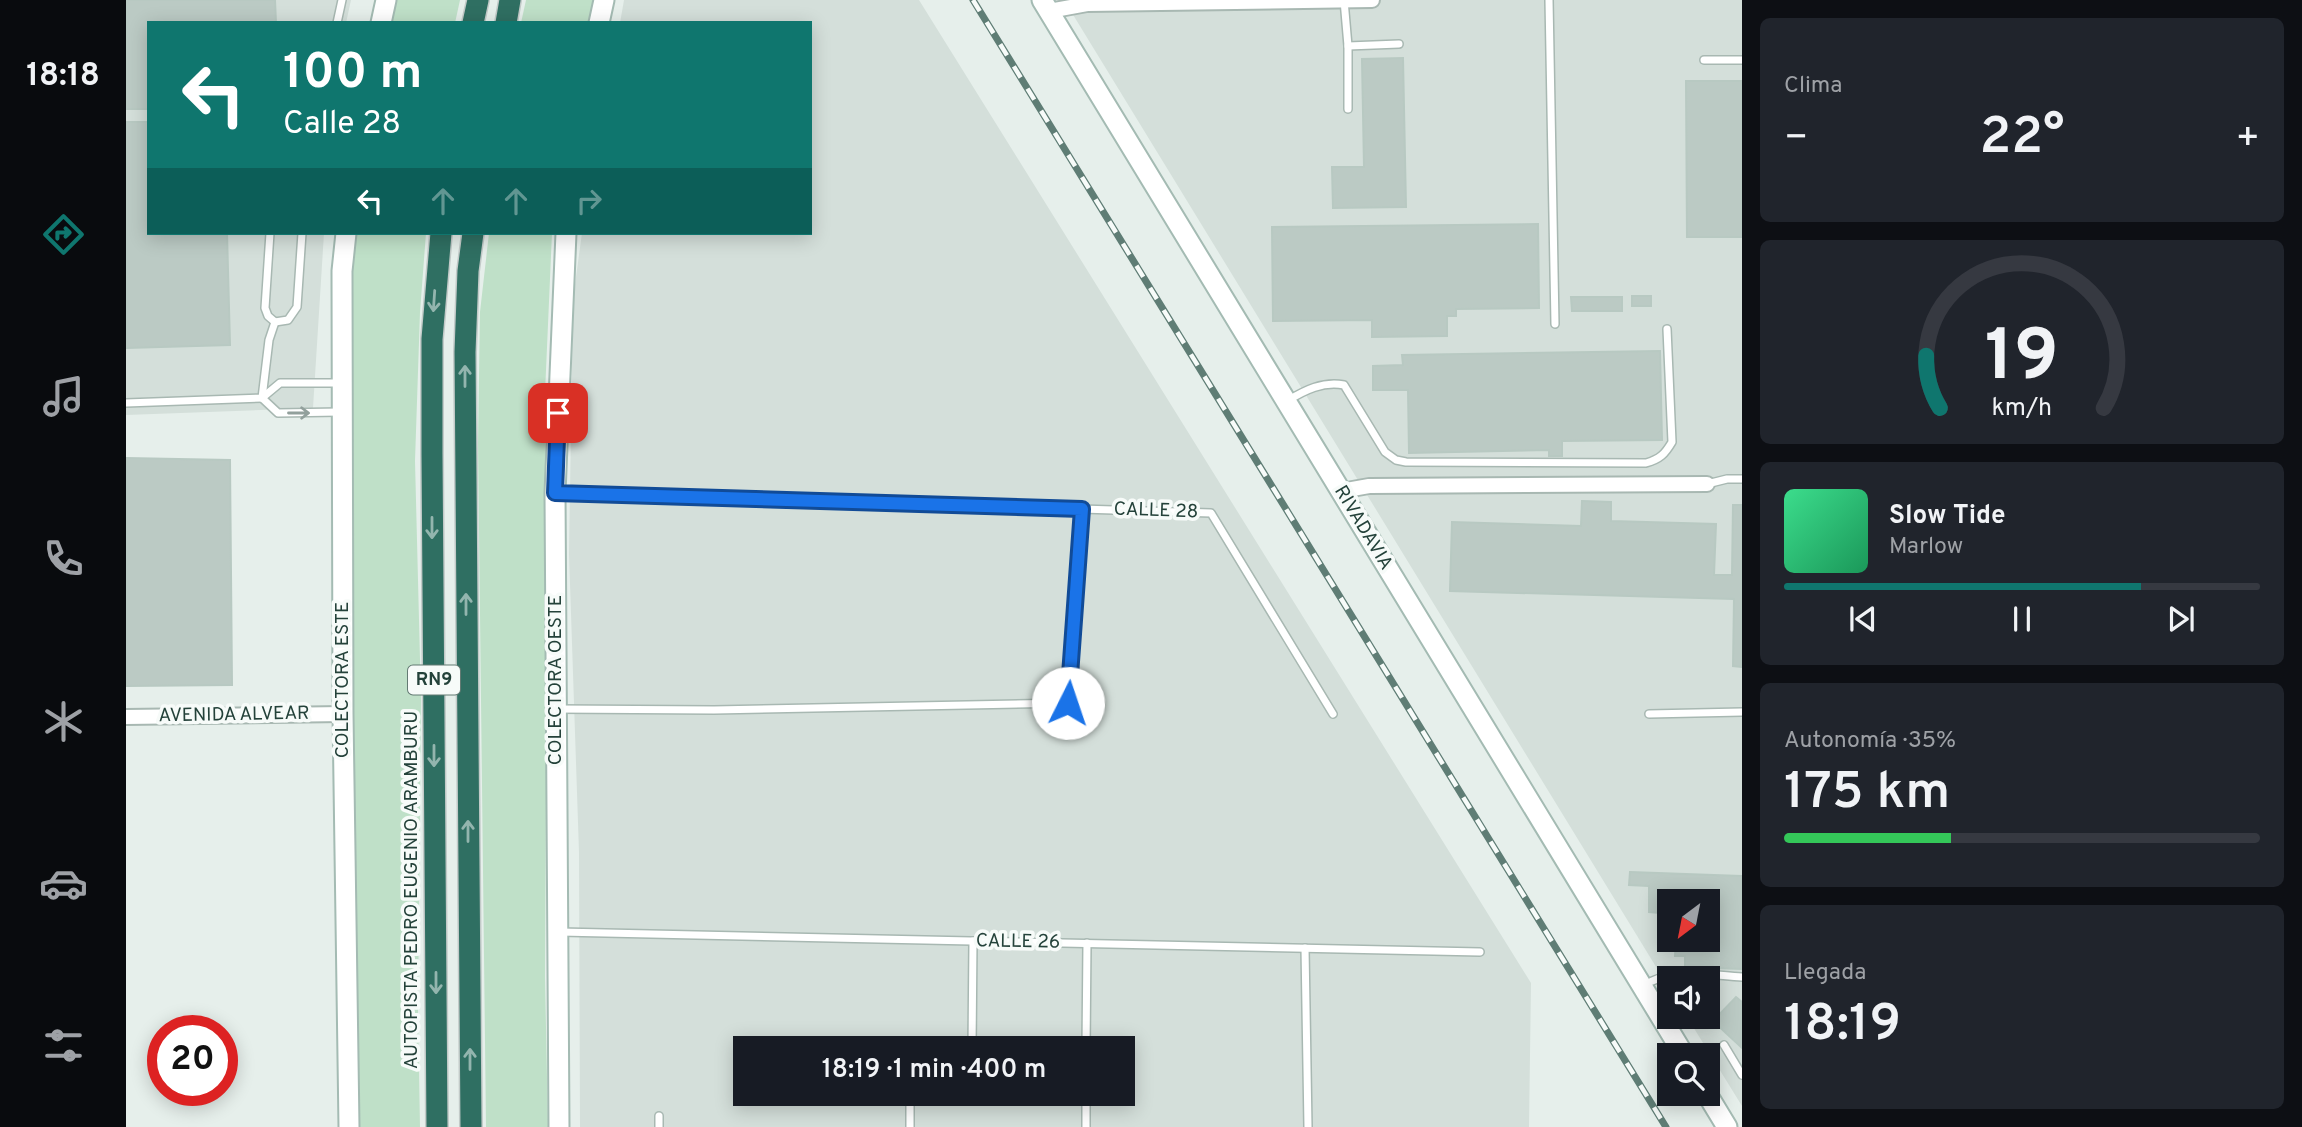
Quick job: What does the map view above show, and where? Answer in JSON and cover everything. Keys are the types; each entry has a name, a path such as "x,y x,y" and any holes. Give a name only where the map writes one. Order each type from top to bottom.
{"highway":[{"path":"473,21 478,0"},
{"path":"506,21 510,0"},
{"name":"AUTOPISTA PEDRO EUGENIO ARAMBURU","path":"437,1127 432,429 433,312 441,235"},
{"name":"RN9","path":"471,1127 465,352 468,271 473,235"}],"street":[{"path":"381,21 386,0"},
{"path":"599,21 604,0"},
{"path":"1046,6 1372,0"},
{"name":"RIVADAVIA","path":"1046,6 1677,1043"},
{"name":"COLECTORA ESTE","path":"346,235 342,271 343,714 349,1127"},
{"name":"COLECTORA OESTE","path":"559,1127 555,493 566,235"},
{"path":"1341,491 1369,486 1707,484"},
{"name":"AVENIDA ALVEAR","path":"126,717 343,714"},
{"path":"1714,1106 1727,1127"}],"lane":[{"path":"337,21 342,0"},
{"path":"1344,0 1349,46 1348,109"},
{"path":"1549,0 1555,324"},
{"path":"1349,46 1399,44"},
{"path":"1704,60 1742,60"},
{"path":"270,235 265,308 268,316 275,322 288,320 297,307 302,235"},
{"path":"262,398 269,340 275,322"},
{"path":"1286,401 1316,386 1333,383 1344,385 1385,452 1396,460 1406,462 1646,463 1658,460 1672,442 1667,328"},
{"path":"126,403 262,398 281,383 342,383"},
{"path":"262,398 278,413 342,412"},
{"path":"1707,484 1727,479 1742,479"},
{"name":"CALLE 28","path":"555,493 1211,513 1333,714"},
{"path":"556,709 714,710 1068,703 1082,509"},
{"path":"1649,713 1742,712"},
{"name":"CALLE 26","path":"556,932 1480,952"},
{"path":"972,1036 973,941"},
{"path":"1086,1036 1087,943"},
{"path":"1306,948 1308,1127"},
{"path":"1642,987 1656,978 1678,973 1742,977"},
{"path":"1724,1045 1742,1075"},
{"path":"910,1106 910,1127"},
{"path":"1086,1106 1086,1127"},
{"path":"659,1116 659,1127"}],"shaded area":[{"path":"126,0 351,0 346,21 147,21 147,235 324,235 313,408 126,415"},
{"path":"624,0 919,0 1531,983 1529,1127 580,1127 579,852 569,554 573,299 582,235 812,235 812,21 620,21"},
{"path":"1064,0 1742,0 1742,1106 1720,1070 1720,1043 1703,1043 1694,1029 1720,1029 1720,966 1657,966 1657,968"}],"green space":[{"path":"397,0 460,0 455,21 392,21"},
{"path":"526,0 595,0 590,21 521,21"},
{"path":"355,235 426,235 420,312 415,461 421,699 418,1012 420,1127 358,1127 352,775 351,277"},
{"path":"489,235 552,235 545,393 545,977 548,1127 486,1127 478,443 480,312"}],"building":[{"path":"126,0 275,0 276,21 147,21 147,109 126,109"},
{"path":"1403,58 1406,207 1333,208 1332,167 1364,167 1362,59"},
{"path":"1686,81 1742,81 1742,237 1687,237"},
{"path":"126,122 147,122 147,235 227,235 230,345 126,348"},
{"path":"1538,224 1539,308 1456,309 1456,316 1447,316 1447,336 1372,337 1372,320 1273,321 1272,227"},
{"path":"1632,296 1651,296 1651,306 1632,306"},
{"path":"1571,297 1622,297 1622,311 1572,311"},
{"path":"1660,351 1662,440 1562,441 1562,456 1549,456 1549,450 1409,453 1408,390 1373,390 1373,366 1403,365 1402,355"},
{"path":"126,458 230,460 232,685 126,686"},
{"path":"1582,501 1611,502 1611,521 1716,524 1714,575 1732,575 1733,505 1742,505 1742,667 1733,666 1734,599 1450,591 1452,522 1581,526"},
{"path":"1630,872 1742,876 1742,969 1685,966 1685,956 1675,956 1675,952 1720,952 1720,889 1657,889 1657,913 1649,912 1649,886 1629,885"},
{"path":"1736,997 1742,1002 1741,1047 1720,1028 1720,1014"}],"railway":[{"path":"973,0 1666,1127"}],"route":[{"path":"558,413 555,493 1082,509 1068,703"}]}
